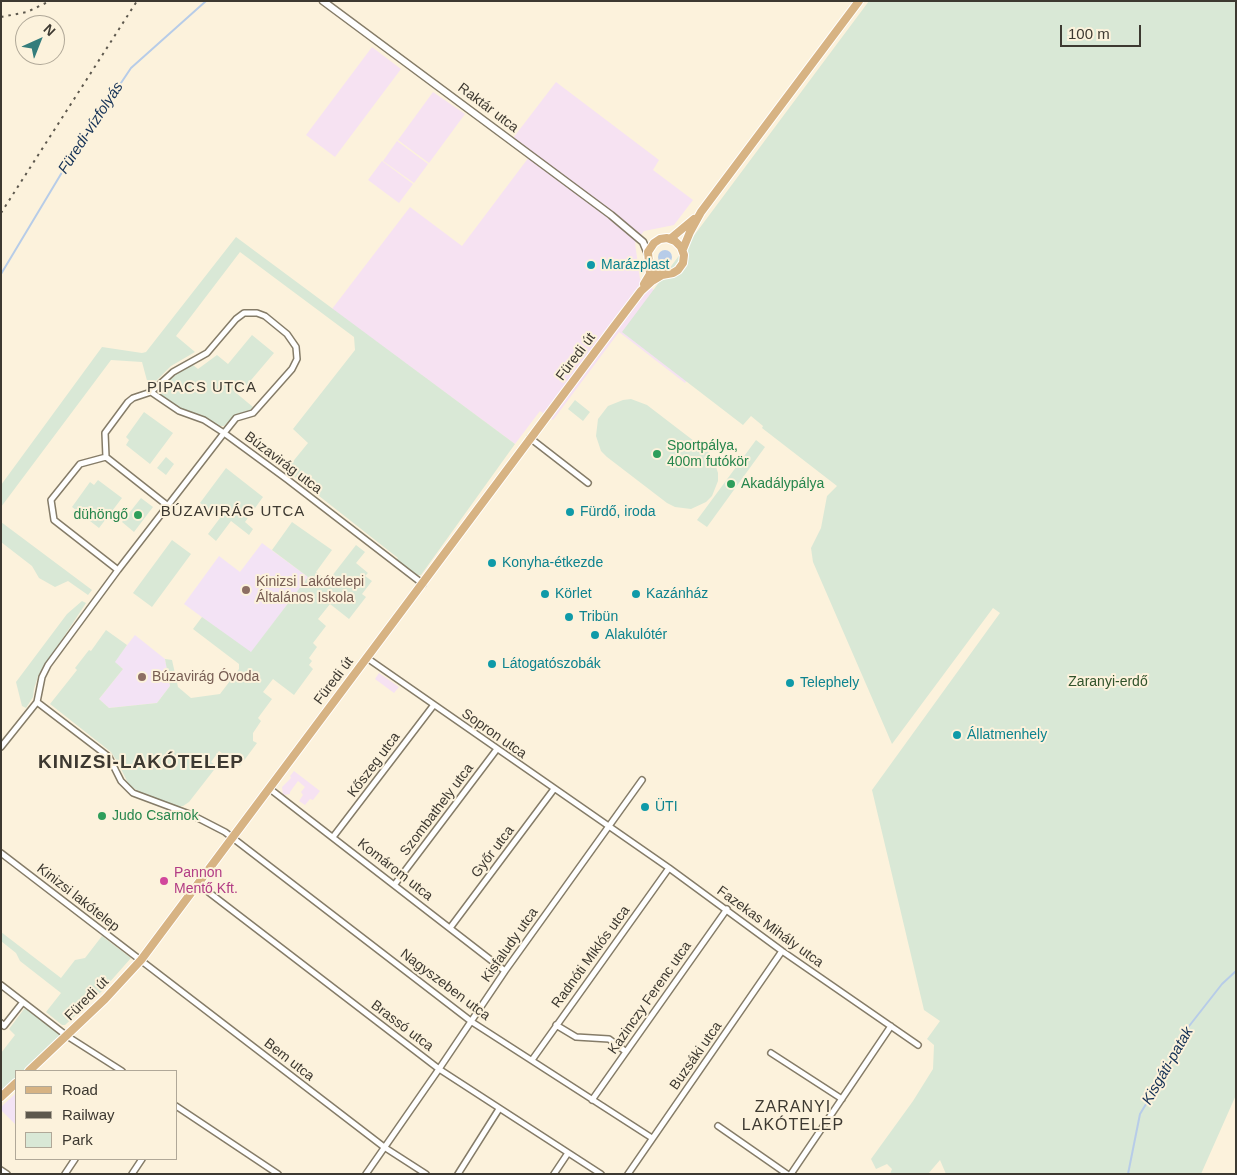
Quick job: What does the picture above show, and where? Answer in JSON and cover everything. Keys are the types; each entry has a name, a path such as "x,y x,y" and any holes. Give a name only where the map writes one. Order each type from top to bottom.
{"main road":[{"name":"Füredi út","path":"641,291 652,281 662,275 673,273 682,266 683,250 701,212 859,1"},
{"name":"Füredi út","path":"670,239 701,212"},
{"path":"648,254 656,241 665,238 678,243 683,250"},
{"name":"Füredi út","path":"30,1070 116,988 141,960 641,291 650,274 648,254"},
{"path":"650,266 655,272 662,275"},
{"path":"1,1097 15,1084"}],"street":[{"name":"Raktár utca","path":"323,1 585,195 637,236 646,247 648,254"},
{"name":"Raktár utca","path":"637,236 656,241"},
{"path":"151,392 179,411 204,420 224,433 236,418 253,413 292,369 296,363 297,351 295,344 287,334 265,316 249,313 240,315 207,353 173,372 151,392 133,398 105,433 106,457 168,506"},
{"name":"Búzavirág utca","path":"37,702 42,677 48,665 118,570 224,433 286,478 423,584"},
{"path":"530,438 588,483"},
{"path":"106,457 80,464 52,500 54,520 118,570"},
{"name":"Sopron utca","path":"367,658 433,706 608,826"},
{"path":"1,747 37,702 104,752 113,762 121,781 133,793 216,826 233,838"},
{"name":"Kőszeg utca","path":"334,837 433,706"},
{"name":"Szombathely utca","path":"395,884 497,749"},
{"name":"Kisfaludy utca","path":"366,1174 472,1022 505,971 642,780"},
{"name":"Komárom utca","path":"270,789 505,971"},
{"name":"Győr utca","path":"450,928 554,789"},
{"name":"Fazekas Mihály utca","path":"608,826 727,909 782,951 918,1045"},
{"name":"Nagyszeben utca","path":"233,838 472,1022 652,1138"},
{"name":"Kinizsi lakótelep","path":"1,852 141,960"},
{"name":"Radnóti Miklós utca","path":"532,1060 669,868"},
{"name":"Brassó utca","path":"198,884 439,1069 601,1174"},
{"name":"Kazinczy Ferenc utca","path":"592,1100 727,909"},
{"name":"Buzsáki utca","path":"628,1174 782,951"},
{"name":"Bem utca","path":"141,960 384,1147 426,1174"},
{"path":"1,985 67,1036 120,1070"},
{"path":"2,1026 23,1002"},
{"path":"556,1025 576,1037 608,1040 625,1051"},
{"path":"718,1126 789,1174 891,1026"},
{"path":"771,1053 842,1099"},
{"path":"178,1108 278,1174"},
{"path":"458,1174 499,1109"},
{"path":"554,1174 568,1153"},
{"path":"65,1174 74,1160"},
{"path":"132,1174 141,1160"},
{"path":"1,1170 7,1174"}],"shaded area":[{"path":"372,47 401,69 335,157 306,135"},
{"path":"556,82 659,160 653,170 693,200 674,225 644,231 635,243 640,279 654,290 698,366 685,383 619,332 553,420 540,411 515,444 332,309 410,207 462,246 529,157 510,142"},
{"path":"433,92 465,114 429,163 398,140"},
{"path":"397,141 428,164 414,183 383,161"},
{"path":"382,161 413,184 399,203 368,180"},
{"name":"Kinizsi Lakótelepi Általános Iskola","path":"262,543 308,577 251,653 184,604 219,556 240,572"},
{"name":"Búzavirág Óvoda","path":"135,635 165,659 170,686 157,703 109,708 99,699 123,669 114,662"},
{"path":"379,673 399,687 394,693 375,679"},
{"path":"294,771 320,791 313,800 310,799 305,805 299,801 303,795 301,792 305,787 298,781 290,794 283,795 282,787 291,778 290,776"},
{"path":"15,1094 15,1124 1,1110 1,1107"}],"green space":[{"name":"Zaranyi-erdő","path":"869,1 1236,1 1236,1095 1201,1174 946,1174 940,1160 928,1174 890,1174 892,1169 887,1164 876,1169 871,1159 913,1101 933,1069 934,1045 927,1039 940,1021 924,1010 872,790 1000,613 993,608 892,744 813,562 811,548 821,528 827,496 837,486 762,428 763,426 751,416 743,425 622,332"},
{"path":"236,237 515,444 421,575 415,575 396,560 398,558 286,470 308,443 293,429 355,350 354,337 240,252 176,336 195,352 171,366 149,388 142,362 111,360 1,507 1,485 102,347 146,352"},
{"path":"252,335 274,353 246,386 243,383 235,392 253,407 250,411 236,414 224,426 219,426 202,415 188,412 160,394 160,388 165,383 179,372 193,365 198,369 217,355 228,364"},
{"name":"Sportpálya, 400m futókör","path":"631,399 647,405 713,457 718,473 718,481 712,496 706,502 691,509 675,507 667,503 601,451 596,436 598,419 608,406"},
{"path":"575,400 590,412 583,421 568,409"},
{"path":"144,412 173,433 150,464 126,445 129,440 126,437"},
{"name":"Akadálypálya","path":"756,440 765,447 707,527 697,520"},
{"path":"166,457 174,464 166,475 157,468"},
{"path":"226,468 263,497 245,522 253,529 249,535 231,521 216,541 208,534 220,518 200,503"},
{"path":"98,480 122,498 99,528 72,507 90,482 94,485"},
{"name":"dühöngő","path":"141,498 153,507 134,532 122,522"},
{"path":"1,522 92,590 88,595 68,581 55,587 39,578 32,566 1,542"},
{"path":"292,522 332,550 316,572 328,581 356,545 365,552 356,563 368,573 365,576 372,581 362,594 366,597 349,619 330,604 318,619 326,626 313,643 317,647 309,658 312,661 309,665 313,669 294,695 273,679 263,692 272,699 258,718 261,721 253,733 253,741 257,743 240,766 219,751 211,762 217,766 189,802 183,806 177,807 138,791 129,785 111,752 50,704 77,670 75,668 89,650 91,651 106,630 127,645 115,662 123,669 99,699 109,708 157,703 170,686 165,659 172,660 178,687 191,698 220,694 239,669 239,664 193,629 202,617 251,652 308,577 272,550"},
{"path":"172,540 191,554 152,607 133,593"},
{"path":"82,601 86,603 38,676 33,697 26,708 22,706 16,682 67,614"},
{"path":"1,932 61,978 75,960 85,958 102,936 131,958 101,992 65,1025 62,1025 46,1012 61,993 20,961 16,953 1,941"},
{"path":"27,1005 67,1036 30,1070 15,1070 15,1084 1,1097 1,1053 15,1035 9,1029"}],"water":[{"path":"665,250 670,252 672,257 670,262 665,264 660,262 658,257 660,252"}],"waterway":[{"name":"Füredi-vízfolyás","path":"1,274 70,159 131,68 206,1"},
{"name":"Kisgáti-patak","path":"1128,1174 1140,1114 1168,1068 1186,1030 1222,984 1236,971"}],"railway":[{"path":"1,17 27,12 50,1"},
{"path":"1,213 137,1"}],"place":[{"name":"Marázplast","path":"591,265"},
{"name":"Sportpálya, 400m futókör","path":"657,454"},
{"name":"Akadálypálya","path":"731,484"},
{"name":"Fürdő, iroda","path":"570,512"},
{"name":"dühöngő","path":"138,515"},
{"name":"Konyha-étkezde","path":"492,563"},
{"name":"Kinizsi Lakótelepi Általános Iskola","path":"246,590"},
{"name":"Körlet","path":"545,594"},
{"name":"Kazánház","path":"636,594"},
{"name":"Tribün","path":"569,617"},
{"name":"Alakulótér","path":"595,635"},
{"name":"Látogatószobák","path":"492,664"},
{"name":"Búzavirág Óvoda","path":"142,677"},
{"name":"Telephely","path":"790,683"},
{"name":"Állatmenhely","path":"957,735"},
{"name":"ÜTI","path":"645,807"},
{"name":"Judo Csarnok","path":"102,816"},
{"name":"Pannon Mentő Kft.","path":"164,881"}],"district":[{"name":"PIPACS UTCA","path":"202,388"},
{"name":"BÚZAVIRÁG UTCA","path":"233,512"},
{"name":"KINIZSI-LAKÓTELEP","path":"141,763"},
{"name":"ZARANYI LAKÓTELEP","path":"793,1117"}]}
